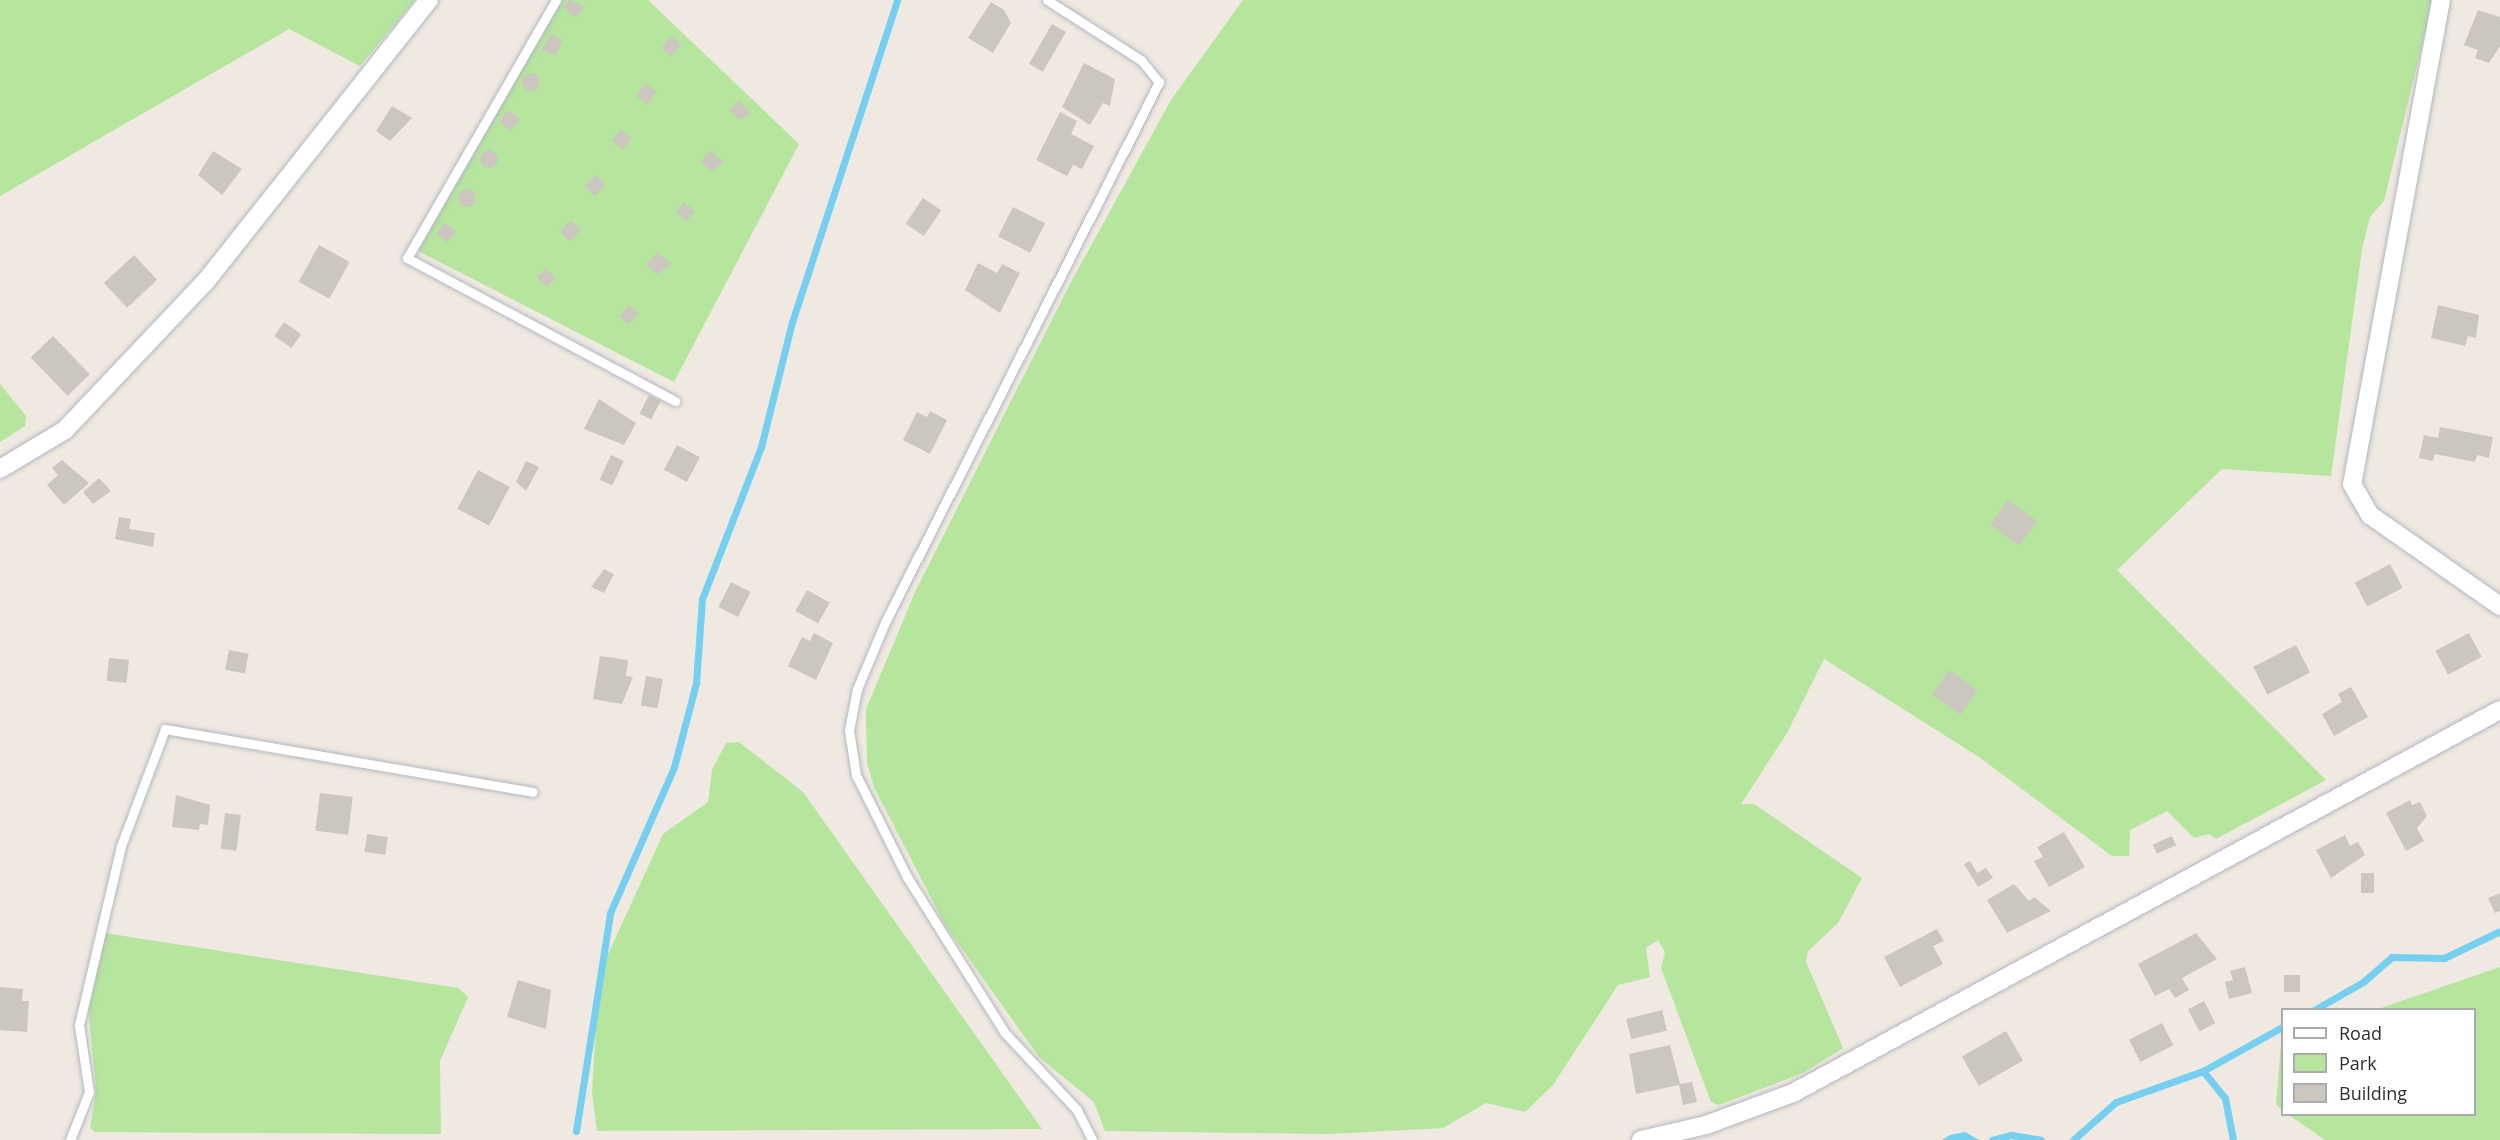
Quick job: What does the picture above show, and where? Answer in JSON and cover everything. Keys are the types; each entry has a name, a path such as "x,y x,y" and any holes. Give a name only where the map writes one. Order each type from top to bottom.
{"street":[{"path":"0,469 65,430 206,281 429,0"},
{"path":"2441,0 2352,483 2370,515 2500,606"},
{"path":"1641,1140 1706,1125 1803,1088 2500,710"}],"lane":[{"path":"556,0 407,258 675,401"},
{"path":"1047,0 1142,60 1159,82 886,620 857,689 849,730 856,775 913,887 1005,1033 1077,1110 1092,1140"},
{"path":"70,1140 89,1092 79,1025 121,846 165,729 533,792"}],"green space":[{"path":"0,0 415,0 360,66 289,29 0,196"},
{"path":"559,0 648,0 799,144 674,382 418,251"},
{"path":"1243,0 2433,0 2384,201 2370,217 2362,249 2331,476 2222,469 2117,570 2326,780 2216,839 2209,834 2194,838 2167,811 2130,830 2129,856 2112,856 1979,757 1824,659 1787,733 1741,804 1754,804 1862,878 1838,923 1808,951 1806,962 1843,1048 1803,1073 1719,1105 1711,1102 1661,968 1665,952 1658,940 1646,948 1650,977 1618,985 1553,1085 1525,1112 1486,1103 1443,1128 1330,1134 1105,1131 1094,1102 1039,1057 945,925 874,787 867,763 866,709 916,590 1071,282 1171,100"},
{"path":"0,384 26,416 25,426 0,442"},
{"path":"739,742 803,792 1042,1129 597,1131 592,1092 599,974 663,834 708,802 712,770 726,743"},
{"path":"105,933 458,988 468,997 440,1061 441,1134 95,1132 90,1127 96,1090 88,1007"},
{"path":"2500,967 2500,1140 2325,1140 2290,1116 2476,1116 2476,1008 2381,1008"},
{"path":"2281,1043 2281,1109 2276,1105"}],"water":[{"path":"1965,1132 1979,1140 1942,1140 1950,1135"}],"building":[{"path":"569,0 585,6 575,18 563,7"},
{"path":"991,2 1004,10 1011,23 993,53 968,38"},
{"path":"2478,10 2500,17 2500,46 2489,63 2475,58 2478,50 2464,45"},
{"path":"1052,24 1066,32 1043,72 1029,64"},
{"path":"552,34 563,42 555,55 541,50"},
{"path":"672,36 682,45 671,57 661,48"},
{"path":"1084,63 1115,79 1110,106 1103,103 1090,125 1062,107"},
{"path":"531,73 537,76 540,82 537,88 531,91 525,88 522,82 525,76"},
{"path":"646,83 657,92 647,104 636,95"},
{"path":"739,101 751,113 739,120 729,110"},
{"path":"392,106 412,118 390,141 376,131"},
{"path":"508,110 520,119 511,131 499,122"},
{"path":"1060,112 1077,121 1071,134 1094,146 1082,169 1073,165 1067,176 1036,160"},
{"path":"621,129 632,138 622,149 612,141"},
{"path":"489,150 495,153 498,159 495,165 489,168 483,165 480,159 483,153"},
{"path":"711,150 724,163 711,171 701,161"},
{"path":"213,151 242,169 222,195 198,175"},
{"path":"596,175 606,185 595,196 585,186"},
{"path":"467,189 473,192 476,198 473,204 467,207 461,204 458,198 461,192"},
{"path":"923,198 941,210 924,236 906,224"},
{"path":"684,202 695,211 687,221 676,212"},
{"path":"1013,207 1045,223 1030,253 998,236"},
{"path":"571,220 581,230 570,241 560,231"},
{"path":"444,223 456,231 448,242 436,235"},
{"path":"319,245 350,262 329,299 299,282"},
{"path":"657,252 672,264 657,274 646,265"},
{"path":"134,255 157,280 127,308 104,283"},
{"path":"978,263 997,273 1002,264 1020,273 1000,313 965,290"},
{"path":"546,268 556,278 547,287 537,277"},
{"path":"629,305 639,314 629,325 619,316"},
{"path":"2438,305 2479,315 2476,338 2468,336 2465,346 2431,338"},
{"path":"284,322 301,334 291,348 274,336"},
{"path":"53,336 90,374 68,396 31,358"},
{"path":"649,395 661,401 651,420 639,414"},
{"path":"599,399 636,423 624,445 584,429"},
{"path":"930,411 947,420 930,454 903,440 917,412 927,417"},
{"path":"2440,427 2493,437 2489,458 2477,455 2475,462 2435,454 2433,461 2419,458 2424,435 2438,438"},
{"path":"677,445 700,457 687,482 664,470"},
{"path":"611,455 624,461 612,485 600,479"},
{"path":"62,460 89,483 64,505 47,485 58,475 52,468"},
{"path":"526,461 539,467 526,491 516,482"},
{"path":"478,470 510,487 489,526 457,509"},
{"path":"99,478 111,491 93,504 83,492"},
{"path":"2008,500 2037,521 2019,545 1990,524"},
{"path":"119,517 131,519 129,529 155,533 153,547 115,539"},
{"path":"2390,564 2403,588 2367,607 2355,583"},
{"path":"604,569 614,574 604,593 591,587"},
{"path":"731,582 751,592 738,617 718,607"},
{"path":"807,590 830,603 818,624 795,611"},
{"path":"814,633 833,643 816,680 788,666 802,637 810,641"},
{"path":"2469,633 2482,657 2448,675 2435,651"},
{"path":"2296,645 2310,673 2267,694 2253,667"},
{"path":"229,650 249,654 245,673 225,670"},
{"path":"600,656 628,660 626,676 633,677 622,704 593,699"},
{"path":"109,658 129,660 126,683 107,681"},
{"path":"1949,670 1978,690 1960,715 1932,695"},
{"path":"646,676 663,679 658,708 641,706"},
{"path":"2351,687 2368,717 2334,736 2322,714 2342,702 2338,694"},
{"path":"320,793 353,797 348,835 315,831"},
{"path":"176,795 210,805 208,825 200,824 199,830 172,827"},
{"path":"2410,800 2412,805 2420,802 2427,816 2417,828 2424,841 2406,851 2386,813"},
{"path":"225,813 241,815 236,851 221,849"},
{"path":"2064,832 2085,867 2049,887 2034,861 2043,857 2037,847"},
{"path":"367,834 388,837 385,855 364,852"},
{"path":"2345,835 2350,846 2358,842 2365,855 2331,878 2316,850"},
{"path":"2172,836 2176,845 2157,854 2153,845"},
{"path":"1970,861 1977,873 1986,868 1993,878 1978,887 1964,864"},
{"path":"2361,873 2374,873 2374,893 2361,893"},
{"path":"2014,884 2029,901 2034,897 2051,911 2007,933 1987,900"},
{"path":"2500,893 2500,911 2495,913 2488,898"},
{"path":"1937,929 1944,941 1933,946 1943,964 1900,987 1884,957"},
{"path":"2196,933 2217,959 2182,978 2189,990 2175,998 2169,989 2155,996 2138,964"},
{"path":"2245,967 2252,993 2229,999 2225,982 2233,980 2230,971"},
{"path":"2284,975 2300,975 2300,992 2284,992"},
{"path":"518,980 551,990 546,1029 507,1017"},
{"path":"0,987 23,989 22,1001 29,1001 27,1032 0,1030"},
{"path":"2204,1001 2215,1023 2199,1031 2188,1009"},
{"path":"1662,1010 1667,1030 1631,1039 1626,1019"},
{"path":"2162,1023 2173,1045 2140,1062 2129,1040"},
{"path":"2006,1031 2023,1060 1979,1086 1962,1056"},
{"path":"1670,1045 1680,1084 1692,1082 1697,1102 1683,1105 1679,1085 1636,1094 1629,1054"}],"waterway":[{"path":"576,1131 610,913 674,767 696,683 702,599 761,447 792,322 897,0"},
{"path":"2318,1008 2363,982 2392,957 2444,958 2500,931"},
{"path":"2073,1140 2116,1102 2203,1071 2281,1028"},
{"path":"2203,1071 2225,1098 2233,1140"},
{"path":"1992,1140 2011,1135 2041,1140"}]}
